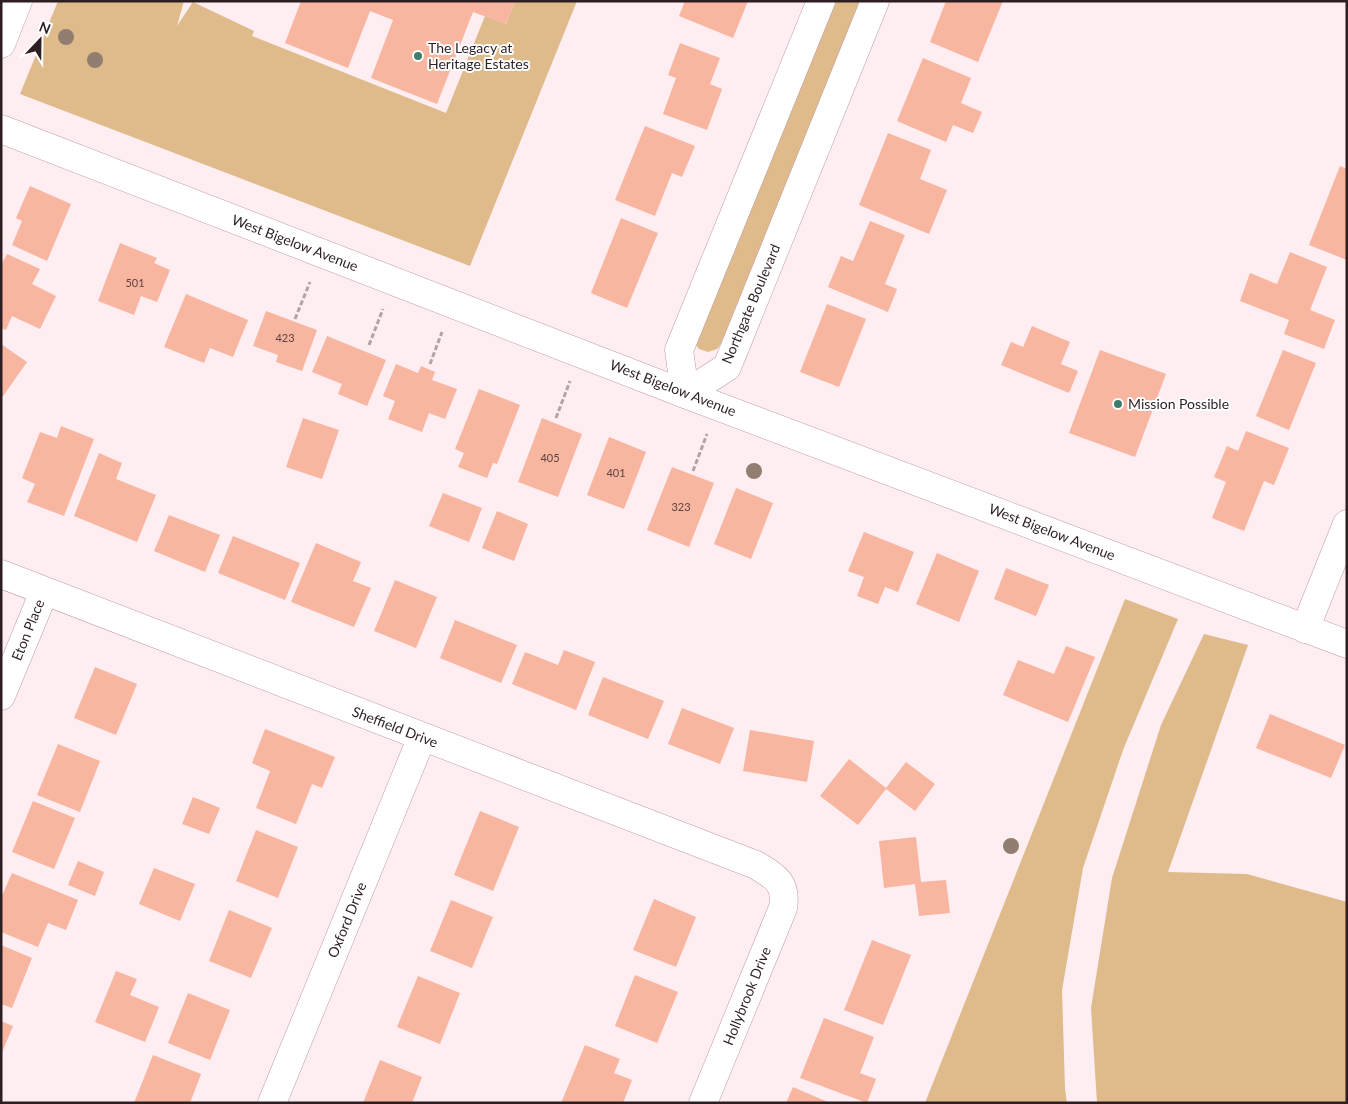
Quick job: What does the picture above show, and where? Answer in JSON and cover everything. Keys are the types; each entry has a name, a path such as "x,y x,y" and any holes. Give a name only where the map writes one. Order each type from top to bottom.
{"street":[{"path":"1,44 18,1"},
{"path":"685,394 679,350 821,1"},
{"name":"Northgate Boulevard","path":"685,394 727,367 876,1"},
{"name":"West Bigelow Avenue","path":"1,129 685,394 1347,644"},
{"path":"1305,629 1347,524"},
{"name":"Sheffield Drive","path":"1,574 756,865 773,875 783,887"},
{"name":"Eton Place","path":"1,696 44,592"},
{"name":"Oxford Drive","path":"272,1103 422,737"},
{"name":"Hollybrook Drive","path":"703,1103 783,908 785,896 783,887"}],"path":[{"path":"295,319 310,282"},
{"path":"369,346 383,309"},
{"path":"430,364 442,332"},
{"path":"556,418 570,381"},
{"path":"693,471 707,434"}],"shaded area":[{"path":"58,1 184,1 177,26 193,2 254,31 252,36 446,113 485,16 506,24 515,1 577,1 470,266 20,94"},
{"path":"829,1 861,1 723,341 717,349 708,352 699,349 694,342"},
{"path":"1125,599 1178,619 1123,750 1083,868 1062,990 1067,1103 925,1103"},
{"path":"1204,634 1248,645 1168,872 1247,874 1347,902 1347,1103 1097,1103 1091,1008 1112,878 1161,725"}],"building":[{"name":"The Legacy at Heritage Estates","path":"301,1 515,1 506,24 473,12 437,104 371,78 393,20 370,11 348,68 285,43"},
{"path":"685,1 748,1 733,38 679,16"},
{"path":"946,1 1003,1 978,62 930,42"},
{"path":"680,43 720,58 710,84 722,89 707,130 663,114 676,78 668,75"},
{"path":"923,58 971,78 961,103 982,112 973,133 953,125 946,142 897,121"},
{"path":"645,126 695,146 682,177 672,173 655,216 615,200"},
{"path":"888,133 931,150 920,179 947,190 929,234 859,205"},
{"path":"1340,166 1347,169 1347,260 1309,245"},
{"path":"30,186 71,204 47,261 12,245 22,221 16,218"},
{"path":"621,218 658,233 627,308 591,293"},
{"path":"870,221 905,235 885,284 897,289 888,312 828,287 841,256 853,261"},
{"path":"120,243 157,258 154,263 170,270 157,302 141,296 134,315 98,301"},
{"path":"1290,252 1327,267 1310,310 1335,320 1324,349 1284,334 1289,320 1240,301 1250,273 1277,284"},
{"path":"7,254 40,269 32,284 56,296 40,329 12,316 6,330 1,328 1,265"},
{"path":"186,294 248,320 233,357 210,348 204,363 164,347"},
{"path":"827,304 866,319 839,387 800,372"},
{"path":"266,311 317,330 302,371 276,362 278,355 253,346"},
{"path":"1032,326 1070,342 1061,364 1078,371 1069,393 1001,365 1011,342 1023,347"},
{"path":"327,336 386,360 367,406 338,394 342,384 312,372"},
{"path":"1,344 27,362 1,399"},
{"name":"Mission Possible","path":"1100,350 1166,374 1135,457 1069,433"},
{"path":"1283,350 1316,363 1289,430 1256,416"},
{"path":"396,364 418,373 421,366 435,372 432,380 457,389 445,419 429,413 422,432 388,419 395,401 383,396"},
{"path":"479,389 520,405 497,464 493,463 487,478 458,467 464,453 455,449"},
{"path":"303,418 339,430 322,479 286,467"},
{"path":"542,418 582,434 558,497 518,482"},
{"path":"61,426 94,439 64,516 27,502 35,484 22,478 40,432 57,438"},
{"path":"1246,431 1289,448 1274,485 1264,481 1244,531 1212,518 1226,482 1214,477 1227,446 1238,451"},
{"path":"609,437 646,452 624,509 587,495"},
{"path":"99,453 122,463 116,479 156,495 137,542 74,516"},
{"path":"672,467 714,483 689,547 647,530"},
{"path":"736,488 773,503 751,559 714,544"},
{"path":"443,493 482,508 469,542 429,526"},
{"path":"497,511 528,524 514,561 482,548"},
{"path":"169,515 220,535 205,572 154,551"},
{"path":"864,532 914,552 898,592 885,587 878,604 857,596 864,577 848,571"},
{"path":"233,536 300,563 285,600 218,573"},
{"path":"316,543 361,562 353,581 371,588 354,627 291,602"},
{"path":"937,553 979,571 959,622 916,604"},
{"path":"1006,568 1049,585 1036,616 994,599"},
{"path":"395,580 437,597 416,648 374,631"},
{"path":"455,620 517,645 501,683 440,658"},
{"path":"1066,646 1095,657 1068,722 1003,695 1018,660 1054,674"},
{"path":"564,650 595,662 576,710 512,684 525,652 558,665"},
{"path":"95,667 137,684 116,735 74,718"},
{"path":"603,677 664,701 648,739 588,715"},
{"path":"682,708 734,728 720,764 668,744"},
{"path":"1270,714 1345,745 1331,778 1256,748"},
{"path":"265,729 335,757 322,788 312,784 296,824 256,808 270,771 252,763"},
{"path":"750,730 814,741 807,782 743,771"},
{"path":"58,744 100,761 80,812 37,795"},
{"path":"849,759 886,788 906,762 935,784 915,811 886,789 858,825 820,796"},
{"path":"193,797 220,808 209,834 182,824"},
{"path":"33,801 75,818 54,869 12,852"},
{"path":"480,811 519,827 493,891 454,875"},
{"path":"256,830 298,847 278,898 236,881"},
{"path":"916,837 921,882 946,880 950,913 919,916 915,884 884,888 879,841"},
{"path":"78,861 104,872 95,896 68,885"},
{"path":"154,868 195,884 180,921 139,904"},
{"path":"12,873 78,900 66,930 48,923 38,947 1,932 1,898"},
{"path":"654,899 696,917 676,967 633,950"},
{"path":"451,900 493,917 472,968 430,951"},
{"path":"229,910 272,928 251,978 209,961"},
{"path":"872,940 911,955 883,1025 844,1010"},
{"path":"1,945 32,958 12,1008 1,1004"},
{"path":"116,971 137,979 130,995 159,1007 145,1042 95,1022"},
{"path":"635,975 678,992 657,1043 615,1026"},
{"path":"418,976 460,993 440,1044 397,1027"},
{"path":"188,993 230,1010 210,1060 168,1043"},
{"path":"824,1018 874,1037 860,1073 876,1079 867,1103 800,1078"},
{"path":"1,1021 13,1026 1,1055"},
{"path":"585,1045 620,1059 614,1073 632,1080 623,1103 561,1103"},
{"path":"153,1055 201,1074 190,1103 134,1103"},
{"path":"380,1060 422,1077 412,1103 363,1103"},
{"path":"793,1087 830,1103 786,1103"}],"place":[{"name":"The Legacy at Heritage Estates","path":"418,56"},
{"name":"Mission Possible","path":"1118,404"}]}
